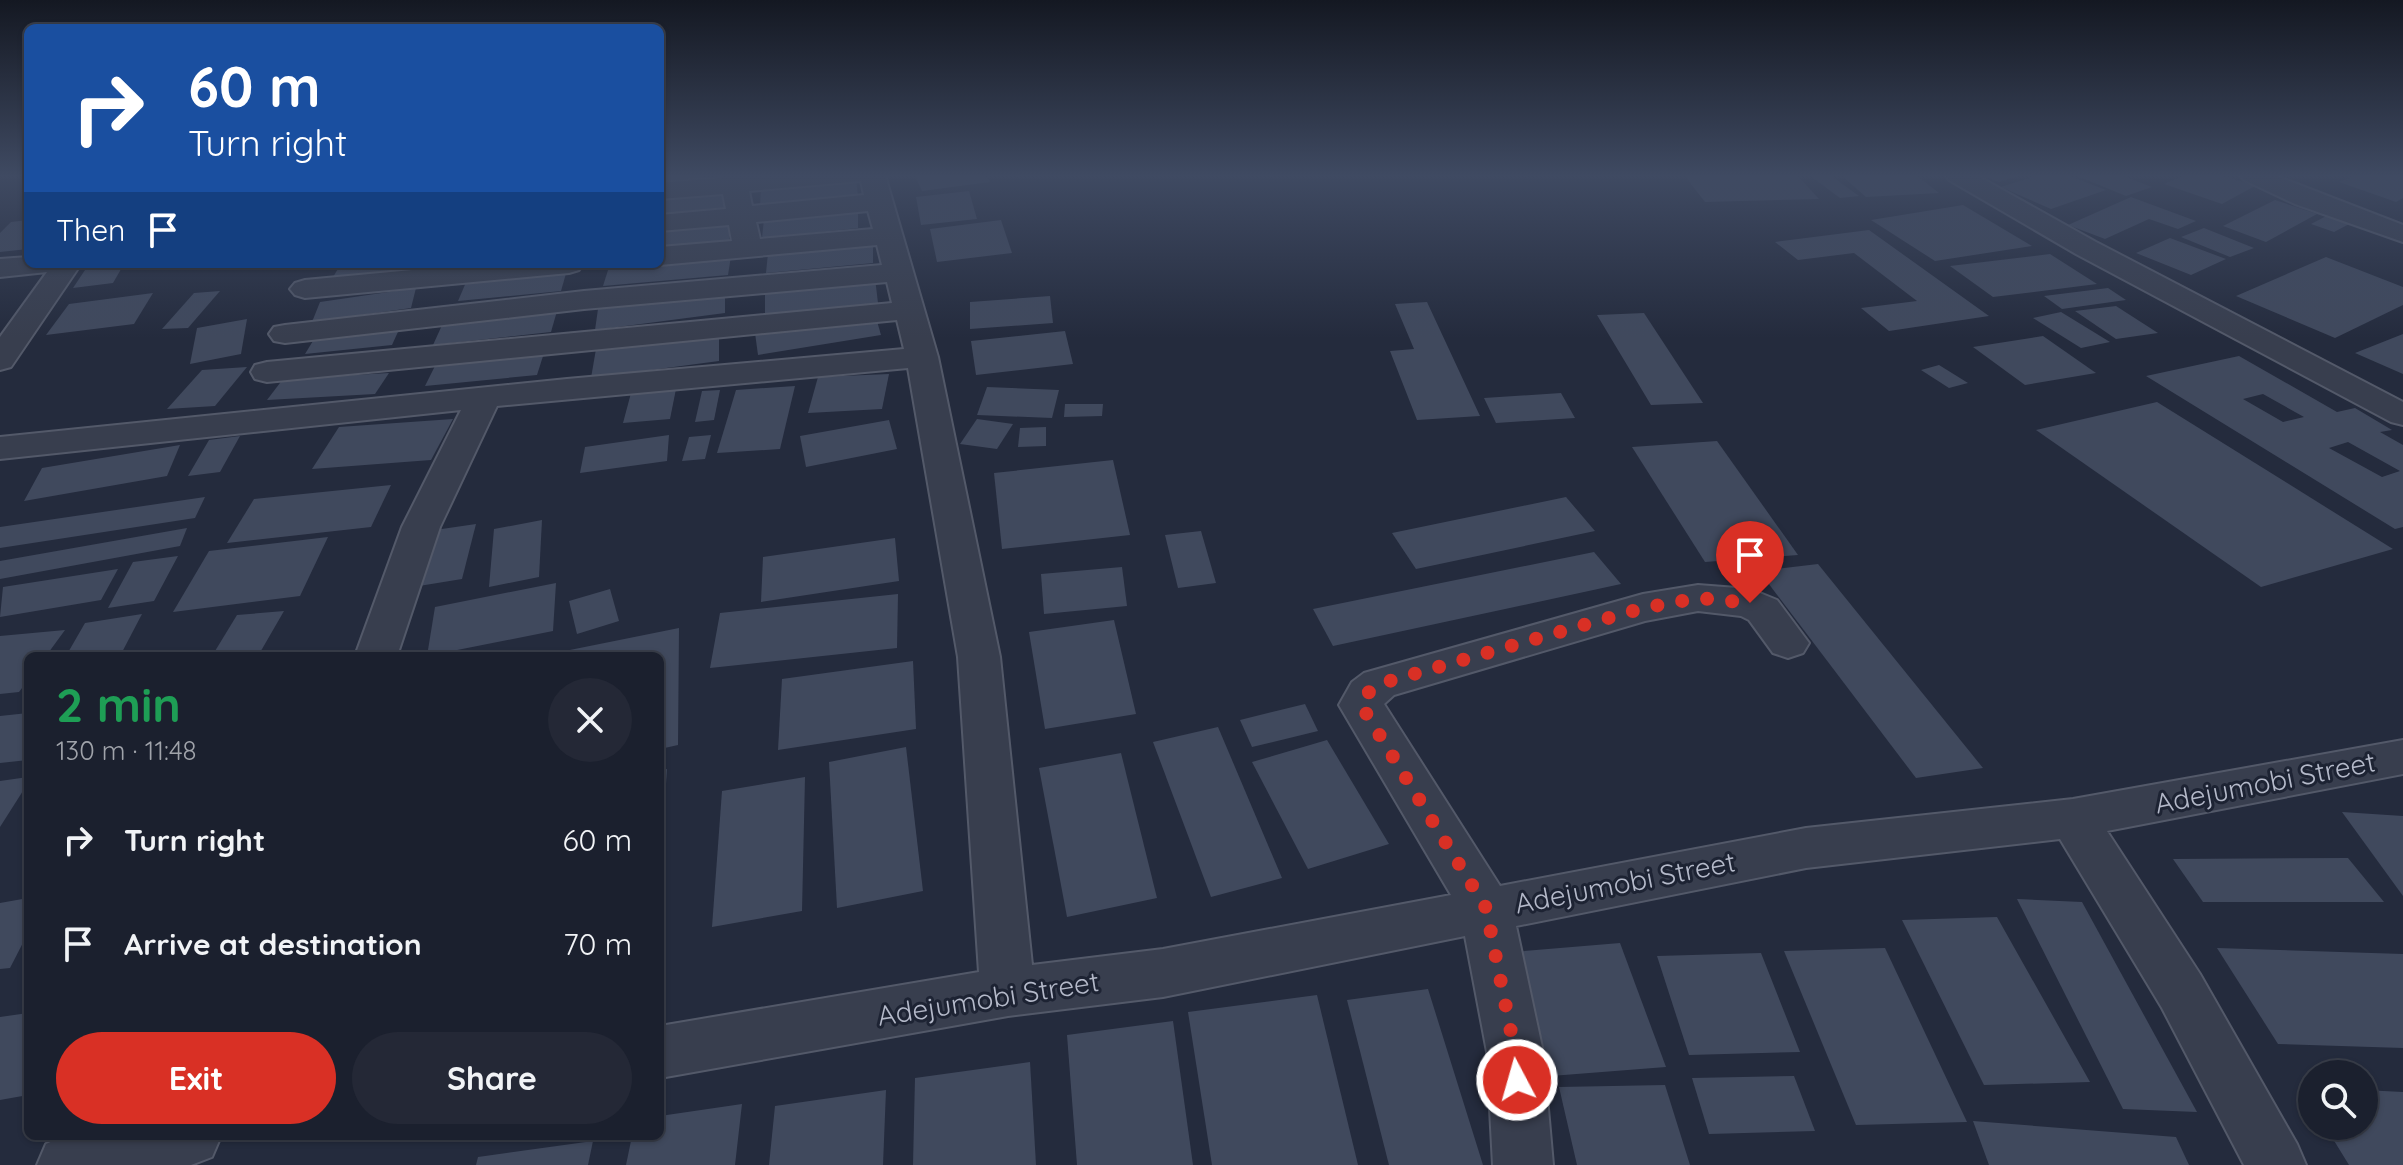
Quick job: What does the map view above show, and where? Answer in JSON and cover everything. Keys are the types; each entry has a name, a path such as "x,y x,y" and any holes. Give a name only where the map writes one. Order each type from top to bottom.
{"street":[{"path":"745,229 747,249 741,285 749,374"},
{"path":"664,256 747,249 875,229"},
{"path":"285,334 426,316 741,285 881,229"},
{"path":"267,372 747,325 882,229"},
{"path":"884,229 922,357 979,657 1008,992"},
{"path":"2053,229 2403,415"},
{"path":"0,268 24,266"},
{"path":"0,360 64,268"},
{"path":"244,423 311,276 491,268"},
{"path":"567,389 580,341 588,268"},
{"path":"390,407 426,316 433,271"},
{"path":"0,448 567,389 922,357"},
{"path":"377,652 421,527 483,400"},
{"path":"1523,1165 1515,1052 1486,908 1361,705 1368,693 1379,684 1643,608 1698,598 1750,603 1763,610 1788,643"},
{"name":"Adejumobi Street","path":"664,1051 1008,992 1163,973 1806,848 2073,818 2403,757"},
{"path":"2073,818 2181,991 2276,1165"},
{"path":"67,1165 174,1140"}],"building":[{"path":"4,229 24,229 24,249 0,252 0,233"},
{"path":"664,229 729,229 729,240 664,248"},
{"path":"763,229 845,229 762,238"},
{"path":"930,229 1004,229 1012,253 937,262"},
{"path":"1886,229 2004,229 2032,246 1935,261"},
{"path":"2080,229 2126,229 2105,239"},
{"path":"2207,229 2254,248 2230,257 2181,237"},
{"path":"2232,229 2289,229 2266,242"},
{"path":"1869,230 1989,316 1889,331 1861,308 1917,301 1854,253 1798,260 1775,242"},
{"path":"2170,238 2226,259 2191,275 2136,253"},
{"path":"873,243 873,263 766,273 768,253"},
{"path":"2050,254 2097,284 1993,297 1950,266"},
{"path":"731,256 728,275 603,286 609,268 664,268 664,262"},
{"path":"2326,257 2403,287 2403,305 2335,338 2236,296"},
{"path":"86,268 122,268 113,283 73,288"},
{"path":"339,268 424,268 423,269 333,277"},
{"path":"567,270 561,291 458,301 467,280"},
{"path":"875,278 878,303 765,316 765,291"},
{"path":"416,288 411,308 312,322 320,302"},
{"path":"2108,288 2126,300 2062,309 2044,296"},
{"path":"220,291 188,328 162,329 194,293"},
{"path":"725,292 725,313 595,330 598,309"},
{"path":"153,293 134,324 46,335 69,304"},
{"path":"1050,296 1053,323 970,329 970,302"},
{"path":"1427,302 1480,416 1417,420 1390,351 1414,349 1395,304"},
{"path":"2116,306 2158,333 2116,339 2075,311"},
{"path":"557,311 551,332 433,345 443,323"},
{"path":"2061,312 2110,342 2081,348 2033,318"},
{"path":"1644,313 1703,403 1651,405 1597,315"},
{"path":"875,314 881,335 758,355 755,333"},
{"path":"247,319 241,354 190,364 197,328"},
{"path":"402,323 392,345 305,354 319,331"},
{"path":"1065,331 1073,364 976,375 971,341"},
{"path":"719,333 719,361 591,378 596,349"},
{"path":"2403,334 2403,374 2355,353"},
{"path":"2043,336 2096,373 2025,385 1973,347"},
{"path":"544,353 537,375 425,386 436,364"},
{"path":"2239,356 2337,412 2355,408 2392,430 2380,432 2403,445 2403,527 2395,529 2146,376","holes":["2263,394 2304,417 2283,422 2243,399","2348,442 2400,471 2382,477 2329,448"]},
{"path":"1939,365 1968,383 1949,388 1921,370"},
{"path":"247,367 215,406 167,409 202,370"},
{"path":"389,373 375,394 267,400 283,379"},
{"path":"889,374 882,409 808,413 818,377"},
{"path":"795,386 780,449 717,453 736,390"},
{"path":"987,387 1059,390 1052,418 977,415"},
{"path":"676,389 670,419 623,423 631,393"},
{"path":"720,390 714,420 695,422 702,391"},
{"path":"1561,393 1575,418 1496,423 1484,398"},
{"path":"2157,402 2393,549 2261,587 2036,430"},
{"path":"1065,404 1103,404 1102,416 1064,417"},
{"path":"453,419 431,460 312,469 339,427"},
{"path":"977,419 1013,424 997,449 960,444"},
{"path":"889,420 897,449 806,467 800,436"},
{"path":"1046,427 1046,446 1018,447 1020,428"},
{"path":"669,435 667,461 580,473 585,447"},
{"path":"711,435 705,459 682,461 689,437"},
{"path":"240,436 220,472 188,476 209,440"},
{"path":"1717,441 1798,555 1705,562 1632,447"},
{"path":"180,445 167,476 24,501 42,468"},
{"path":"1113,460 1130,535 1002,549 994,473"},
{"path":"391,485 371,527 227,543 254,499"},
{"path":"205,497 195,518 0,548 0,527"},
{"path":"1566,497 1595,531 1416,569 1392,533"},
{"path":"542,520 539,577 489,587 494,529"},
{"path":"476,524 462,579 419,586 435,530"},
{"path":"187,528 180,546 0,579 0,561"},
{"path":"1201,531 1216,583 1178,588 1165,535"},
{"path":"328,537 300,596 173,612 209,551"},
{"path":"895,538 899,581 761,602 763,557"},
{"path":"1594,552 1621,584 1333,646 1313,609"},
{"path":"178,556 154,601 108,608 133,562"},
{"path":"1818,564 1983,768 1916,778 1759,571"},
{"path":"1122,567 1127,606 1044,614 1041,574"},
{"path":"118,569 101,600 0,617 3,587"},
{"path":"556,583 553,631 447,652 428,652 435,607"},
{"path":"610,589 619,621 577,634 569,601"},
{"path":"898,594 897,648 710,668 720,613"},
{"path":"284,611 260,652 214,652 237,615"},
{"path":"142,614 122,652 68,652 85,623"},
{"path":"1114,620 1136,714 1045,729 1029,632"},
{"path":"679,628 678,745 664,748 664,652 560,652"},
{"path":"65,630 49,652 24,652 24,685 19,692 0,694 0,636"},
{"path":"913,661 916,729 778,750 782,679"},
{"path":"1305,704 1318,731 1252,747 1240,720"},
{"path":"24,713 24,760 0,763 0,716"},
{"path":"1218,727 1282,878 1211,897 1153,742"},
{"path":"1327,740 1389,844 1308,869 1252,762"},
{"path":"906,747 923,891 837,908 829,762"},
{"path":"1121,753 1157,898 1067,917 1039,768"},
{"path":"664,769 667,769 664,815"},
{"path":"805,777 802,911 712,927 722,791"},
{"path":"24,778 24,789 0,827 0,781"},
{"path":"2342,812 2403,816 2403,896"},
{"path":"2348,858 2384,902 2203,902 2173,859"},
{"path":"24,899 24,941 10,968 0,969 0,903"},
{"path":"2017,899 2082,902 2197,1112 2123,1109"},
{"path":"1997,917 2090,1082 1984,1085 1902,920"},
{"path":"1620,943 1666,1067 1551,1076 1513,952"},
{"path":"1885,948 1967,1122 1856,1125 1784,951"},
{"path":"2217,948 2403,954 2403,1048 2278,1044"},
{"path":"1761,953 1800,1052 1689,1055 1657,956"},
{"path":"1428,989 1483,1165 1389,1165 1347,1000"},
{"path":"1317,995 1358,1165 1212,1165 1188,1012"},
{"path":"24,1014 24,1096 0,1100 0,1017"},
{"path":"1173,1021 1193,1165 1077,1165 1067,1035"},
{"path":"1030,1062 1036,1165 913,1165 915,1078"},
{"path":"1794,1076 1815,1131 1709,1134 1692,1078"},
{"path":"1665,1085 1690,1165 1577,1165 1559,1087"},
{"path":"886,1090 883,1165 769,1165 775,1106"},
{"path":"2378,1091 2403,1092 2403,1165 2349,1165 2334,1140 2378,1140"},
{"path":"742,1104 735,1165 626,1165 631,1140 664,1140 664,1115"},
{"path":"1973,1121 2176,1137 2189,1165 1989,1165"},
{"path":"593,1141 588,1165 476,1165 478,1157"}],"route":[{"path":"1517,1080 1515,1052 1486,908 1361,705 1368,693 1379,684 1643,608 1698,598 1735,599 1750,603"}]}
